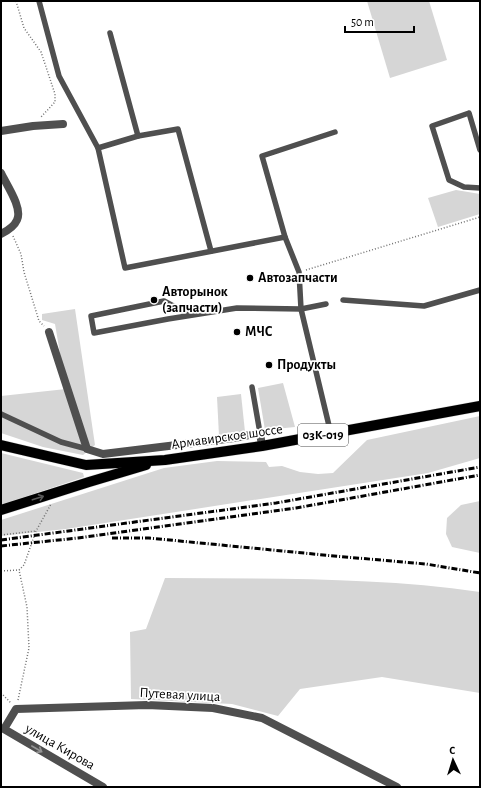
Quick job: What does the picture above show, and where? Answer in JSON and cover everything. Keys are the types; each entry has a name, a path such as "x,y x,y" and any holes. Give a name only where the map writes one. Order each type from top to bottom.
{"main road":[{"name":"Армавирское шоссе","path":"48,456 86,465 165,460 262,446 480,406"},
{"name":"03К-019","path":"1,439 48,456"},
{"path":"1,445 48,456"},
{"path":"1,510 165,460"}],"street":[{"path":"1,131 33,126 63,124"},
{"path":"1,173 19,212 18,220 10,229 1,234"},
{"path":"49,332 87,449 103,454 234,438 260,433 262,446"},
{"name":"Путевая улица","path":"14,706 147,705 213,708 262,718 397,787"},
{"name":"улица Кирова","path":"14,706 4,729 103,787"}],"lane":[{"path":"39,1 59,76 98,148 124,268 285,237"},
{"path":"110,33 138,136"},
{"path":"480,150 469,113 432,126 449,180 464,186 480,188"},
{"path":"98,148 138,136 178,129 210,251"},
{"path":"331,434 301,309 299,272 285,237 262,156 334,132"},
{"path":"343,300 424,306 480,290"},
{"path":"190,315 164,301 91,316 94,333 237,308 301,309 326,304"},
{"path":"252,387 260,433"},
{"path":"1,414 61,442 87,449"}],"path":[{"path":"16,1 24,28 41,52 55,94 55,102 33,126"},
{"path":"299,272 480,217"},
{"path":"10,229 21,254 24,272 39,321 49,332"},
{"path":"1,535 36,531 24,565 19,570 1,571"},
{"path":"14,706 29,648 27,607 19,570"},
{"path":"1,693 14,706"}],"shaded area":[{"path":"367,1 429,1 447,60 390,78"},
{"path":"456,190 480,194 480,214 438,227 428,198"},
{"path":"75,309 95,445 83,455 43,447 1,433 1,396 66,389 55,324 42,320 42,314"},
{"path":"283,383 295,427 265,430 258,388"},
{"path":"241,394 245,432 219,436 217,397"},
{"path":"480,416 480,458 428,473 66,529 1,536 1,520 164,468 217,461 266,462 269,467 282,466 300,472 318,474 333,473 367,440"},
{"path":"1,453 83,473 84,477 1,505"},
{"path":"480,501 480,553 452,547 446,534 447,518 461,505"},
{"path":"165,578 362,581 441,587 480,592 480,693 382,677 300,689 278,716 232,704 131,699 130,632 146,629"}],"railway":[{"path":"1,540 276,503 480,467"},
{"path":"1,546 78,538 296,508 480,475"},
{"path":"112,538 149,538 426,564 480,573"}],"place":[{"name":"Автозапчасти","path":"250,278"},
{"name":"Авторынок (запчасти)","path":"154,300"},
{"name":"МЧС","path":"237,332"},
{"name":"Продукты","path":"269,365"}]}
